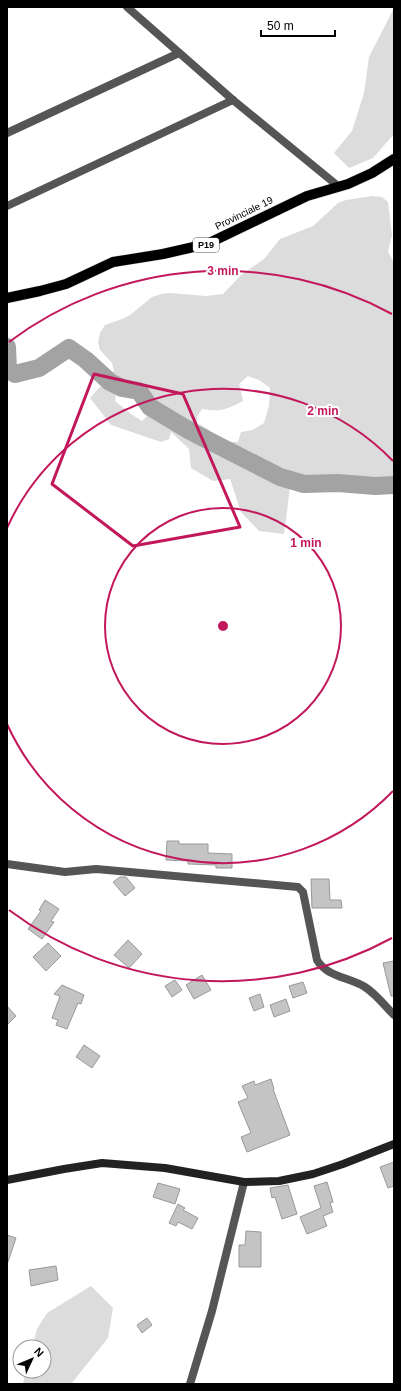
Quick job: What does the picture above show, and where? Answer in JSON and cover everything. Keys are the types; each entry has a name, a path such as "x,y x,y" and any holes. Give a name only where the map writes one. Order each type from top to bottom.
{"main road":[{"name":"Provinciale 19","path":"7,298 66,284 113,262 163,254 207,244 307,196 372,173 394,159"}],"street":[{"path":"127,7 233,100 338,186"},
{"path":"7,133 179,52"},
{"path":"7,206 233,100"},
{"path":"7,864 65,872 96,869 298,887 303,892 317,960 321,966 327,971 364,986 371,991 394,1015"},
{"path":"7,1180 102,1163 164,1168 244,1182 279,1180 312,1174 343,1164 394,1144"},
{"path":"190,1384 212,1311 244,1182"}],"highlighted area":[{"path":"94,374 183,394 240,527 133,546 52,484"}],"shaded area":[{"path":"394,8 394,134 373,158 349,168 334,153 352,131 364,93 369,57"},
{"path":"372,196 382,197 388,202 392,235 388,251 394,263 394,480 336,481 302,479 290,488 284,534 259,531 241,512 230,479 213,481 191,468 189,449 171,432 169,439 161,442 111,425 90,398 114,371 112,363 100,350 98,342 100,333 105,325 130,315 152,297 161,294 170,293 206,296 223,294 241,275 264,259 280,239 313,226 338,203 346,200","holes":["248,376 259,380 270,388 269,406 264,423 253,430 241,432 238,442 218,440 208,429 197,423 197,417 202,409 223,410 243,401 239,384","116,393 133,396 145,410 147,416 142,421 131,414 115,401"]},
{"path":"91,1286 113,1308 108,1338 71,1384 23,1384 24,1379 52,1379 52,1339 34,1339 37,1329 47,1313"}],"building":[{"path":"167,841 179,841 179,844 208,844 208,853 232,854 232,868 216,868 216,865 188,864 188,861 166,860"},
{"path":"120,877 126,877 135,888 125,896 113,882"},
{"path":"311,879 329,879 330,900 341,900 342,908 312,908"},
{"path":"45,900 59,909 51,921 54,922 42,939 28,929 41,911 39,910"},
{"path":"128,940 142,954 129,968 114,955"},
{"path":"48,943 61,956 46,971 33,957"},
{"path":"394,961 394,996 391,996 383,963"},
{"path":"202,975 211,990 194,999 186,985"},
{"path":"175,980 182,990 172,997 165,986"},
{"path":"303,982 307,993 293,998 289,986"},
{"path":"62,985 84,995 81,1004 78,1003 67,1029 56,1025 58,1020 52,1018 60,996 54,994"},
{"path":"260,994 264,1007 254,1011 249,998"},
{"path":"286,999 290,1011 274,1017 270,1005"},
{"path":"7,1006 16,1016 7,1025"},
{"path":"84,1045 100,1056 92,1068 76,1057"},
{"path":"271,1079 273,1089 290,1135 247,1152 241,1137 251,1133 238,1102 248,1098 242,1086 254,1081 255,1085"},
{"path":"394,1162 394,1186 388,1188 380,1167"},
{"path":"327,1182 333,1202 330,1203 333,1212 323,1216 327,1226 307,1234 300,1217 321,1208 314,1186"},
{"path":"158,1183 180,1189 175,1204 153,1197"},
{"path":"288,1185 297,1214 282,1219 275,1197 272,1198 270,1188"},
{"path":"178,1204 185,1208 183,1210 198,1218 192,1229 178,1222 176,1226 169,1223"},
{"path":"246,1231 261,1232 261,1267 239,1267 239,1245 245,1245"},
{"path":"7,1235 16,1238 8,1262 7,1261"},
{"path":"56,1266 58,1280 31,1286 29,1270"},
{"path":"147,1318 152,1325 142,1333 137,1325"}],"waterway":[{"path":"7,347 8,370 15,374 39,368 69,348 86,360 110,382 122,388 139,391 150,407 190,431 280,477 304,484 338,483 375,486 394,485"}]}
